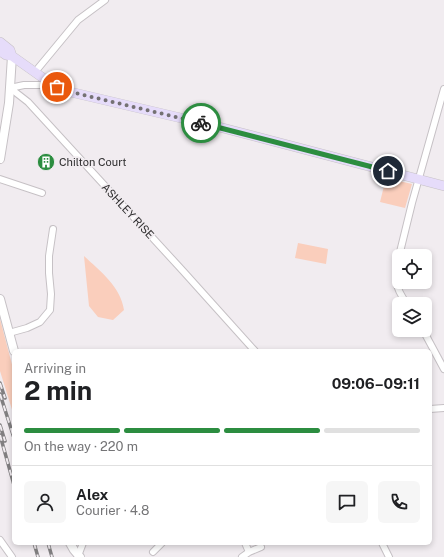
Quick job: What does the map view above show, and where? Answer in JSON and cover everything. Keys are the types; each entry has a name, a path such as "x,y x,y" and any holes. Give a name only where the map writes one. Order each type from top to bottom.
{"main road":[{"path":"0,42 10,50 12,56"},
{"path":"0,51 6,55 12,56 62,90 219,127 444,186"}],"street":[{"path":"35,72 78,20 105,0"},
{"path":"0,159 10,88 12,56"},
{"path":"10,88 53,85"},
{"name":"ASHLEY RISE","path":"10,88 34,108 253,349"},
{"path":"401,249 412,202 444,89"},
{"path":"0,179 42,193"},
{"path":"9,333 27,328 40,322 50,310 51,294 49,256 53,228"},
{"path":"0,299 13,349"},
{"path":"427,337 444,369"},
{"path":"432,409 444,408"},
{"path":"0,540 12,557"},
{"path":"71,545 79,556"},
{"path":"79,556 83,545"},
{"path":"153,552 160,545"},
{"path":"246,545 249,552"},
{"path":"383,545 389,557"},
{"path":"242,557 261,547"}],"shaded area":[{"path":"386,178 412,184 405,208 380,202"},
{"path":"298,243 328,249 326,264 295,258"},
{"path":"84,256 109,280 119,294 124,310 113,320 98,317 89,306"},
{"path":"0,319 12,364 12,410 0,371"}],"railway":[{"path":"0,383 5,398"},
{"path":"0,394 12,432"},
{"path":"0,425 5,441"},
{"path":"0,435 12,478"},
{"path":"35,545 38,557"},
{"path":"49,545 52,557"}],"way so far":[{"path":"57,87 62,90 201,123"}],"place":[{"name":"Chilton Court","path":"46,162"}],"route":[{"path":"201,123 388,171"}]}
